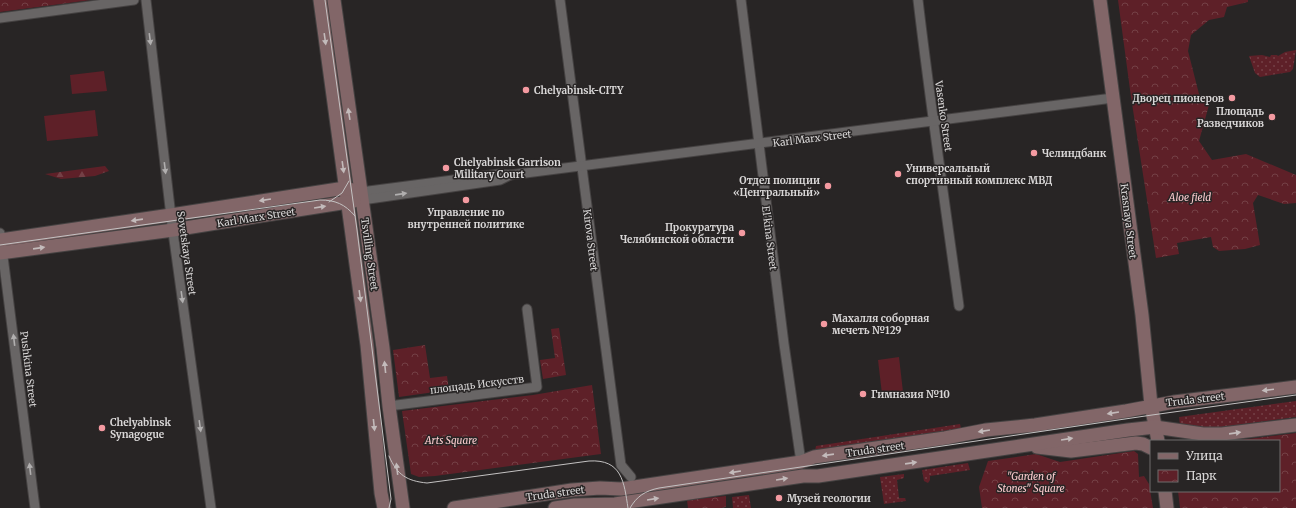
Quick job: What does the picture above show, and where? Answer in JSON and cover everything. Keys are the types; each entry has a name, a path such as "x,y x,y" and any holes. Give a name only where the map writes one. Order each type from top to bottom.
{"main road":[{"name":"Tsvilling Street","path":"320,0 367,345 381,493 384,508"},
{"name":"Tsvilling Street","path":"334,0 383,348 389,406 403,508"},
{"name":"Krasnaya Street","path":"1100,0 1142,315 1151,405 1158,440"},
{"name":"Karl Marx Street","path":"0,237 171,215 345,188 361,196"},
{"name":"Karl Marx Street","path":"2,253 173,230 348,203 361,196"},
{"name":"Truda street","path":"454,508 572,490 600,488 623,489 801,462 814,457 945,438 986,430 1034,425 1151,405 1296,387"},
{"name":"Truda street","path":"555,508 575,505 635,505 803,476 818,476 1154,427 1203,434 1229,434 1296,425"},
{"path":"1168,440 1184,434 1203,434"},
{"path":"1028,445 1055,450 1071,451 1136,443 1150,448"},
{"name":"El'kina Street","path":"801,462 803,476"},
{"path":"615,506 623,489 635,505"},
{"path":"1165,492 1167,508"}],"street":[{"path":"0,18 134,0"},
{"name":"Sovetskaya Street","path":"146,0 171,215 211,508"},
{"name":"Kirova Street","path":"560,0 621,465 631,477"},
{"name":"El'kina Street","path":"741,0 784,344 801,462"},
{"name":"Vasenko Street","path":"918,0 933,123 959,306"},
{"name":"Karl Marx Street","path":"361,196 499,174 524,174 582,167 933,123 1113,98"},
{"name":"Pushkina Street","path":"0,237 35,508"},
{"name":"площадь Искусств","path":"389,406 537,387 527,309"}],"green space":[{"path":"0,0 91,0 0,12"},
{"name":"Aloe field","path":"1118,0 1248,0 1248,2 1227,7 1224,17 1209,20 1191,35 1188,51 1199,94 1209,105 1199,141 1212,160 1246,154 1296,175 1296,203 1284,204 1258,195 1253,203 1260,245 1245,249 1219,251 1213,247 1211,237 1177,243 1179,254 1156,258 1131,97"},
{"path":"1296,50 1293,69 1290,72 1260,77 1255,73 1249,56 1278,56 1285,52"},
{"path":"104,71 107,91 72,94 70,75"},
{"path":"95,110 98,136 47,141 44,116"},
{"path":"105,166 109,171 95,176 61,179 45,174"},
{"path":"559,328 566,375 543,379 540,360 555,358 551,329"},
{"path":"425,345 430,378 447,376 449,390 399,397 393,350"},
{"path":"899,357 903,392 882,394 878,360"},
{"name":"Arts Square","path":"592,385 601,454 435,476 419,477 411,474 402,411 533,395"},
{"path":"1296,401 1296,417 1216,428 1180,426 1179,417"},
{"path":"960,424 961,428 955,430 815,451 816,446"},
{"path":"1296,433 1296,508 1180,508 1178,492 1280,492 1280,440 1240,440"},
{"name":"\"Garden of Stones\" Square","path":"1134,451 1138,454 1139,477 1144,476 1149,484 1153,508 982,508 979,487 988,461 1036,454 1060,462"},
{"path":"968,463 970,470 930,476 928,483 924,481 922,470"},
{"path":"904,474 904,478 897,480 899,498 905,498 906,501 884,504 880,477"},
{"path":"749,495 751,508 733,508 732,497"},
{"path":"726,496 726,507 688,508 687,500"}],"tram line":[{"path":"325,0 357,230 391,499 389,508"},
{"path":"329,202 342,193 349,181"},
{"path":"0,245 320,200 339,204 347,208 355,216"},
{"path":"630,508 642,495 659,488 1296,395"},
{"path":"389,456 399,472 408,479 427,483 589,461 600,461 615,468 619,474 623,481 628,508"}],"place":[{"name":"Chelyabinsk-CITY","path":"526,90"},
{"name":"Дворец пионеров","path":"1232,98"},
{"name":"Площадь Разведчиков","path":"1272,117"},
{"name":"Челиндбанк","path":"1034,153"},
{"name":"Chelyabinsk Garrison Military Court","path":"446,168"},
{"name":"Универсальный спортивный комплекс МВД","path":"898,174"},
{"name":"Отдел полиции «Центральный»","path":"828,186"},
{"name":"Управление по внутренней политике","path":"466,200"},
{"name":"Прокуратура Челябинской области","path":"742,233"},
{"name":"Махалля соборная мечеть №129","path":"824,324"},
{"name":"Гимназия №10","path":"863,394"},
{"name":"Chelyabinsk Synagogue","path":"102,428"},
{"name":"Музей геологии","path":"779,498"}]}
